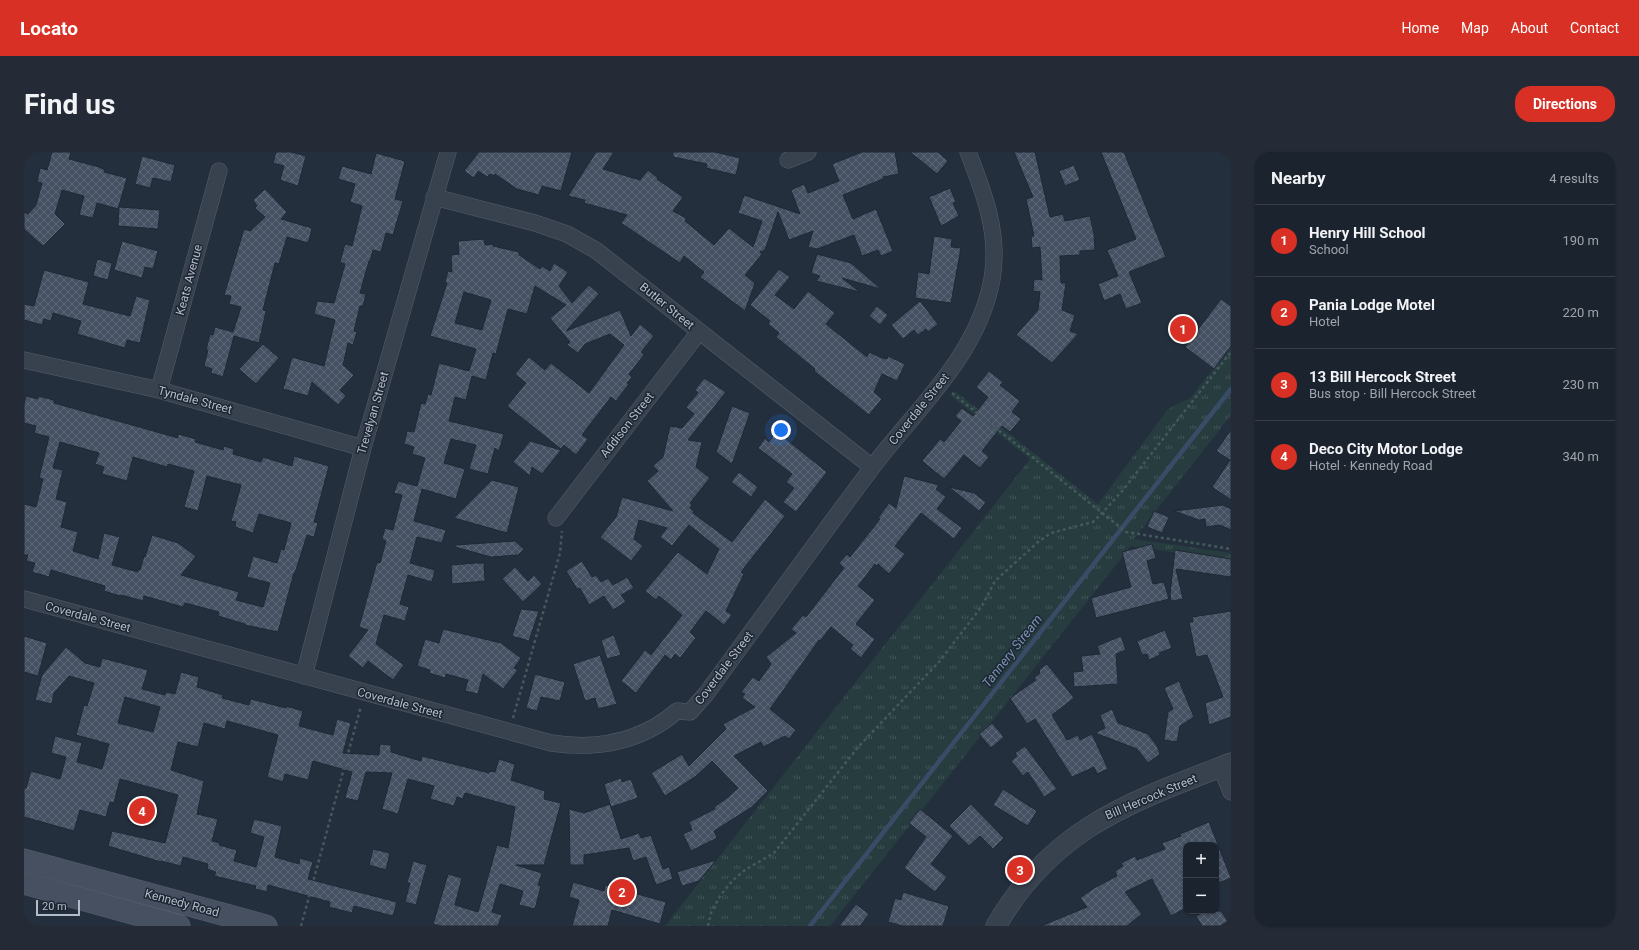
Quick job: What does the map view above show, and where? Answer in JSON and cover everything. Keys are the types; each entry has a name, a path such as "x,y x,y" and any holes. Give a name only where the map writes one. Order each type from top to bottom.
{"main road":[{"name":"Kennedy Road","path":"24,860 266,926"},
{"name":"Kennedy Road","path":"24,884 179,926"},
{"path":"116,909 121,887"}],"street":[{"name":"Trevelyan Street","path":"304,676 363,448 448,152"},
{"path":"788,160 808,152"},
{"name":"Coverdale Street","path":"24,600 304,676 364,694 551,743 572,746 591,746 611,743 635,737 666,720 677,711 690,712 710,688 872,467 961,356 973,334 982,314 992,278 995,242 984,193 968,152"},
{"name":"Keats Avenue","path":"159,390 219,171"},
{"name":"Butler Street","path":"434,197 536,223 567,234 597,251 872,467"},
{"name":"Addison Street","path":"556,518 699,332"},
{"name":"Tyndale Street","path":"24,360 159,390 363,448"},
{"path":"1226,765 1231,792"},
{"name":"Bill Hercock Street","path":"996,926 1013,898 1037,869 1082,830 1121,808 1226,765"}],"path":[{"path":"708,926 711,913 720,896 732,881 745,870 774,853 859,746 939,662 982,606 995,581 1038,542 1051,533 1093,522 1123,490 1231,352"},
{"path":"940,384 1103,512 1106,517 1126,532 1231,549"},
{"path":"509,732 560,552 562,530 556,518"},
{"path":"301,926 364,694"}],"green space":[{"path":"1231,347 1231,415 1134,539 1231,553 1231,561 1131,546 830,926 665,926 1030,459 951,396 955,391 1098,504 1168,409 1190,398"}],"building":[{"path":"52,152 71,152 69,159 99,167 105,170 104,172 127,178 118,209 97,203 93,218 79,215 84,196 62,190 55,214 65,224 43,246 24,229 24,212 28,214 36,205 42,183 37,182 40,168 47,170"},
{"path":"276,152 291,152 306,156 298,186 280,180 284,166 273,163"},
{"path":"479,152 572,152 561,191 542,186 539,195 517,189 495,174 494,176 490,174 487,177 478,171 474,178 464,171"},
{"path":"596,152 614,152 603,169 640,180 648,170 658,178 657,179 683,197 673,211 686,218 685,221 714,245 729,228 753,247 762,221 738,213 744,195 800,214 791,190 804,184 808,193 839,181 832,164 862,152 895,152 899,174 883,177 883,179 843,195 853,219 876,209 893,251 881,256 878,250 862,256 854,235 817,249 808,247 813,231 789,240 778,212 765,250 760,252 762,254 745,275 755,283 745,311 700,277 704,272 684,256 680,263 621,223 627,215 584,203 585,200 568,196"},
{"path":"673,152 715,152 740,158 736,175 706,168 707,164 673,157"},
{"path":"910,152 938,152 948,161 937,174"},
{"path":"1014,152 1035,152 1050,217 1063,214 1065,221 1090,216 1094,234 1095,250 1080,251 1080,255 1060,256 1061,283 1066,283 1062,310 1075,315 1070,331 1078,334 1052,363 1016,335 1038,310 1040,292 1033,291 1034,279 1042,280 1040,247 1032,248 1031,236 1034,236 1026,199 1033,197"},
{"path":"1101,152 1124,152 1166,257 1129,272 1142,303 1126,309 1120,294 1104,301 1098,284 1118,276 1107,250 1136,239"},
{"path":"376,153 405,161 395,199 403,201 393,235 386,233 381,252 373,250 369,261 360,293 366,294 363,306 360,306 354,331 357,332 353,345 348,343 343,365 354,375 340,390 346,396 338,405 312,382 308,396 283,389 292,357 324,366 335,320 314,314 317,301 334,303 345,264 340,262 345,244 352,246 362,206 350,202 355,184 338,179 342,166 371,174"},
{"path":"142,156 175,165 171,182 153,178 150,188 135,184"},
{"path":"1074,165 1080,180 1065,186 1059,171"},
{"path":"950,188 956,202 953,203 959,216 941,226 929,197"},
{"path":"265,189 287,212 281,219 312,228 311,233 308,243 287,237 279,264 275,263 263,310 266,311 259,343 234,336 223,377 211,373 212,369 204,366 208,350 206,350 210,334 213,335 215,327 233,332 241,307 229,304 231,296 224,295 244,229 250,231 265,217 255,208 257,206 253,200"},
{"path":"119,207 160,210 158,229 118,226"},
{"path":"934,236 952,239 951,247 961,248 951,303 915,298 918,272 929,274"},
{"path":"484,239 485,245 493,244 493,246 519,252 519,255 540,269 542,266 550,271 554,263 568,272 559,286 572,303 589,285 599,294 566,331 620,310 631,336 640,324 654,336 641,352 644,355 629,374 632,377 627,383 629,384 616,401 611,397 582,435 588,439 576,455 564,445 561,449 507,406 526,383 515,374 529,357 545,370 551,363 589,393 624,345 610,334 585,344 578,353 567,345 570,342 550,318 566,305 535,286 527,314 508,309 496,354 493,353 486,380 472,376 466,400 455,397 449,421 504,434 499,451 495,448 488,474 469,469 476,445 451,439 444,463 465,469 456,499 422,489 414,521 446,530 442,543 417,537 410,563 435,570 432,582 408,575 400,604 409,607 405,621 384,615 376,644 404,665 393,680 368,661 363,668 348,656 368,630 359,627 377,562 380,563 386,541 382,539 385,528 393,530 402,495 394,493 398,481 417,486 425,458 412,454 414,447 404,444 407,431 414,432 421,403 425,404 428,394 431,395 439,363 469,371 476,349 430,336 447,283 445,282 448,271 452,272 451,255 459,254 458,241","holes":["464,292 491,300 482,330 455,323"]},
{"path":"122,241 158,251 153,269 145,267 142,278 114,270"},
{"path":"817,254 851,263 881,289 842,278 860,292 816,281 820,276 811,273"},
{"path":"97,259 112,263 108,280 93,276"},
{"path":"779,269 790,277 775,295 794,309 808,291 835,313 826,324 867,357 869,352 884,359 887,359 888,356 905,364 897,381 882,374 874,392 882,399 869,415 814,371 815,369 776,337 779,333 768,324 770,321 750,305"},
{"path":"44,270 89,282 83,304 130,316 136,296 150,300 140,343 127,340 125,348 77,334 81,321 53,313 51,321 44,319 42,325 24,320 24,304 34,306"},
{"path":"1221,299 1231,306 1231,346 1214,369 1185,347"},
{"path":"920,301 938,324 928,332 926,329 918,335 914,330 903,339 891,325"},
{"path":"877,306 888,315 880,325 869,316"},
{"path":"263,344 279,358 256,384 239,369"},
{"path":"989,371 1003,382 1000,385 1020,401 1012,412 1021,419 1010,432 1002,426 982,451 989,457 980,468 964,455 944,479 922,461 940,439 944,442 961,421 955,416 962,408 973,416 988,397 976,387"},
{"path":"704,378 726,392 688,440 702,442 696,467 710,478 690,503 692,504 690,508 694,511 693,513 732,542 765,499 785,516 741,572 744,574 726,611 732,615 724,625 706,611 690,632 696,638 680,658 675,654 671,660 665,655 636,693 621,681 645,650 651,655 682,615 659,596 656,600 645,591 678,552 707,574 719,549 689,525 672,546 660,537 667,528 639,520 634,539 643,546 631,561 600,537 616,517 622,497 673,511 647,481 658,471 653,466 663,457 670,426 682,428 694,414 686,407 698,393 695,390"},
{"path":"26,396 38,399 38,396 54,400 54,403 178,438 178,434 196,439 195,442 223,450 224,446 234,449 233,454 261,462 263,457 292,466 294,456 329,466 314,522 318,523 314,537 307,535 294,573 278,632 245,625 218,616 219,612 185,603 183,607 144,596 143,601 120,596 104,591 105,586 51,570 49,577 32,572 35,563 26,561 28,555 24,555 24,504 36,507 43,479 39,478 49,437 34,433 36,426 24,423 24,404","holes":["60,442 99,453 95,464 104,467 102,474 127,481 133,457 167,467 168,464 194,471 184,507 198,511 207,476 241,485 231,521 236,522 235,527 253,533 259,514 291,523 284,550 281,549 277,563 253,556 247,577 270,583 263,607 236,600 239,592 181,575 196,556 178,543 152,535 145,557 144,556 138,572 112,565 120,537 104,533 98,559 73,551 78,532 61,527 67,502 56,499 63,470 53,468"]},
{"path":"732,406 750,413 732,464 716,452"},
{"path":"1231,430 1231,500 1212,487 1230,460 1216,451"},
{"path":"774,435 780,439 782,436 827,472 796,512 783,502 794,488 786,482 792,474 758,448 765,438 769,442"},
{"path":"530,441 561,450 542,474 532,467 530,476 513,462"},
{"path":"739,472 758,487 751,497 731,482"},
{"path":"904,476 939,485 936,489 946,497 937,509 962,528 954,539 921,513 895,546 905,554 889,574 878,564 877,566 875,564 858,586 875,600 856,624 875,639 861,658 850,649 853,645 831,627 820,641 819,640 770,709 796,730 789,739 785,736 763,747 761,742 734,756 768,791 752,807 714,831 717,838 691,851 683,834 692,830 689,822 715,809 714,807 738,788 712,761 695,777 665,796 651,773 682,754 689,766 726,729 723,724 755,707 742,698 745,694 741,692 753,677 759,681 771,664 766,657 796,633 791,629 803,615 806,617 844,568 839,563 847,554 850,557 880,519 878,518 889,503 896,508"},
{"path":"492,480 519,487 507,533 454,518"},
{"path":"949,487 974,493 986,502 979,511"},
{"path":"1223,505 1231,509 1231,530 1220,525 1206,527 1205,519 1199,520 1174,511"},
{"path":"1154,511 1169,517 1162,533 1147,527"},
{"path":"515,541 524,549 518,555 491,557 455,547 455,545"},
{"path":"1152,544 1156,558 1147,561 1153,584 1164,582 1169,599 1096,618 1091,598 1131,587 1122,552"},
{"path":"1175,550 1231,559 1231,577 1176,569 1183,599 1171,601 1170,594"},
{"path":"582,561 592,577 596,575 601,582 608,578 613,585 627,577 634,588 621,595 626,602 613,610 604,596 589,605 580,588 577,589 566,571"},
{"path":"484,563 485,581 452,584 451,565"},
{"path":"515,567 528,581 534,575 542,584 523,602 502,579"},
{"path":"521,609 539,611 529,641 512,636"},
{"path":"1231,611 1231,717 1209,725 1205,703 1223,697 1207,655 1196,657 1189,622 1193,622 1192,617"},
{"path":"443,629 501,643 521,658 514,668 518,670 503,689 483,674 478,694 465,691 468,680 446,674 445,678 429,673 430,670 417,666 425,639 439,643"},
{"path":"1165,630 1172,648 1159,653 1160,655 1149,660 1147,654 1142,655 1137,641"},
{"path":"614,635 621,655 607,659 601,640"},
{"path":"24,636 47,643 38,676 24,672"},
{"path":"1121,636 1126,650 1116,654 1118,684 1074,687 1073,672 1083,671 1081,656 1100,654 1097,646"},
{"path":"66,647 85,663 100,667 102,658 148,670 142,689 165,695 166,692 175,694 181,672 199,677 197,687 223,695 222,698 249,705 251,699 303,711 299,726 333,735 337,719 351,723 343,753 379,755 380,744 391,745 391,752 421,761 422,756 489,773 489,771 495,772 499,759 515,764 511,780 545,791 544,799 561,803 544,865 516,865 542,873 538,885 541,886 535,909 519,905 523,891 500,884 492,912 502,915 498,926 441,926 433,924 448,874 462,878 455,905 478,912 497,845 508,848 515,807 465,793 463,799 457,797 454,806 430,799 434,786 408,779 398,814 382,809 392,773 366,772 358,801 345,798 352,772 313,761 308,780 285,774 283,782 267,777 278,735 227,721 225,729 204,723 198,747 178,742 171,770 204,781 197,814 218,819 212,841 220,843 219,845 237,850 234,861 256,867 264,837 250,833 254,819 282,826 275,857 299,864 300,858 313,862 308,879 397,902 393,916 354,906 352,913 329,907 330,902 268,885 267,892 255,889 256,886 214,876 216,872 207,869 208,864 183,857 181,866 161,862 108,846 112,831 165,843 178,795 120,779 114,803 110,802 106,817 80,810 74,831 24,817 24,788 26,788 31,771 60,779 66,757 51,753 55,736 82,743 77,762 102,769 109,744 76,735 84,705 87,706 94,683 69,676 54,693 52,704 35,700 42,675","holes":["125,697 160,707 153,732 118,723"]},
{"path":"600,655 617,704 598,709 595,698 585,701 573,664"},
{"path":"1047,664 1074,698 1052,715 1067,740 1078,735 1080,740 1092,734 1108,769 1097,774 1094,767 1072,777 1035,719 1027,724 1010,698 1036,680 1034,678 1040,673 1039,670"},
{"path":"535,674 565,682 560,701 541,697 537,711 526,708"},
{"path":"1179,681 1194,717 1180,726 1177,742 1164,740 1168,712 1173,709 1164,688"},
{"path":"1112,709 1118,723 1148,734 1157,746 1160,754 1148,763 1137,749 1095,733 1105,728 1100,715"},
{"path":"992,723 1004,737 991,748 979,734"},
{"path":"1025,746 1057,789 1044,797 1028,772 1023,776 1011,761 1017,756 1015,753"},
{"path":"621,778 622,782 631,779 638,798 611,807 604,784"},
{"path":"1003,789 1037,811 1028,826 993,805"},
{"path":"610,804 621,839 639,833 641,838 651,835 663,869 669,867 673,879 656,885 646,857 633,861 629,848 584,855 584,865 570,865 569,809 584,813"},
{"path":"971,804 1004,838 993,849 980,836 969,846 949,826"},
{"path":"920,809 953,836 931,864 947,877 935,892 904,868 926,837 909,823"},
{"path":"1209,822 1217,842 1183,842 1183,910 1171,916 1152,879 1125,892 1142,914 1127,926 1041,926 1087,907 1080,898 1094,888 1117,876 1115,871 1123,866 1121,863 1135,856 1137,860 1165,849 1162,843 1181,836 1180,834"},
{"path":"1219,847 1231,878 1219,883"},
{"path":"373,849 390,853 386,870 369,865"},
{"path":"716,860 699,881 682,886 677,872"},
{"path":"413,861 427,865 416,905 405,902 410,883 407,883"},
{"path":"573,882 604,891 605,885 666,902 660,924 612,910 608,926 572,926 579,900 569,897"},
{"path":"903,892 949,906 943,926 903,926 888,922 895,898 901,900"},
{"path":"856,904 869,914 860,926 839,926"},
{"path":"1219,911 1221,911 1231,926 1202,926 1196,916 1200,914 1219,914"}],"waterway":[{"name":"Tannery Stream","path":"810,926 1231,389"}],"place":[{"name":"Henry Hill School","path":"1183,329"},
{"name":"Deco City Motor Lodge","path":"142,811"},
{"name":"13 Bill Hercock Street","path":"1020,870"},
{"name":"Pania Lodge Motel","path":"622,892"}]}
